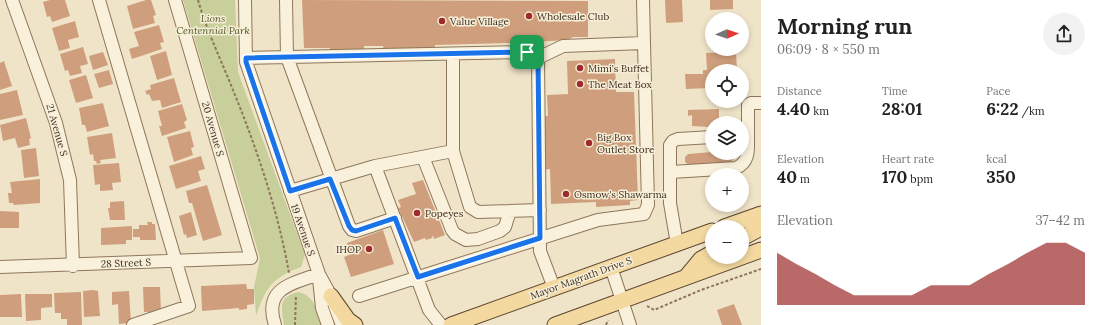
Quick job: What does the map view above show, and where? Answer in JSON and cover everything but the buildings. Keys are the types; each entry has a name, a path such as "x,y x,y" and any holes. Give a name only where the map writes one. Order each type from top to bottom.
{"main road":[{"path":"744,220 761,214"},
{"path":"749,234 761,228"},
{"name":"Mayor Magrath Drive S","path":"451,325 705,234"},
{"path":"555,325 761,250"},
{"path":"685,278 701,258 705,256"},
{"path":"331,296 348,320 355,325"}],"street":[{"name":"21 Avenue S","path":"12,0 56,122 70,180 73,266"},
{"path":"99,0 189,306 133,325"},
{"name":"20 Avenue S","path":"175,0 251,258"},
{"name":"19 Avenue S","path":"245,0 246,58 319,274 331,296 342,325"},
{"path":"286,0 286,57 330,179 352,230 356,231 395,218"},
{"path":"359,296 598,220 638,216 647,211 648,198 643,0"},
{"path":"538,58 563,46 644,43"},
{"path":"246,58 527,52 538,58"},
{"path":"453,54 453,151 470,207 478,212 540,210"},
{"path":"538,58 540,250 554,288"},
{"path":"747,116 748,105 751,103 761,103"},
{"path":"677,244 670,203 670,145 673,141 705,138"},
{"path":"290,191 375,166 453,151"},
{"path":"423,157 452,230 461,238 472,240 500,231 508,222 510,211"},
{"path":"671,172 736,168 741,166 745,160"},
{"path":"375,166 418,277 429,310 441,325"},
{"name":"28 Street S","path":"0,268 251,258"},
{"path":"611,268 630,325"},
{"path":"275,325 272,312 275,295 281,289 319,274"},
{"name":"19 Avenue S","path":"319,274 322,308 328,325"}],"path":[{"path":"198,0 206,26 234,91 260,166 273,208 289,274"},
{"path":"646,305 654,310 701,290 761,269"},
{"path":"295,292 297,298 295,325"},
{"path":"606,325 608,319"}],"green space":[{"name":"Lions Centennial Park","path":"183,0 235,0 238,72 305,255 301,267 283,275 271,285 263,298 256,316 254,287 260,258"},
{"path":"299,292 309,297 315,305 322,325 284,325 282,303 287,296"}],"place":[{"name":"Wholesale Club","path":"529,16"},
{"name":"Value Village","path":"442,21"},
{"name":"Mimi's Buffet","path":"580,68"},
{"name":"The Meat Box","path":"580,84"},
{"name":"Big Box Outlet Store","path":"589,143"},
{"name":"Osmow's Shawarma","path":"566,194"},
{"name":"Popeyes","path":"417,213"},
{"name":"IHOP","path":"369,249"}],"route":[{"path":"527,52 538,58 540,238 418,277 395,218 356,231 352,230 330,179 290,191 246,62 246,58 527,52"}]}
